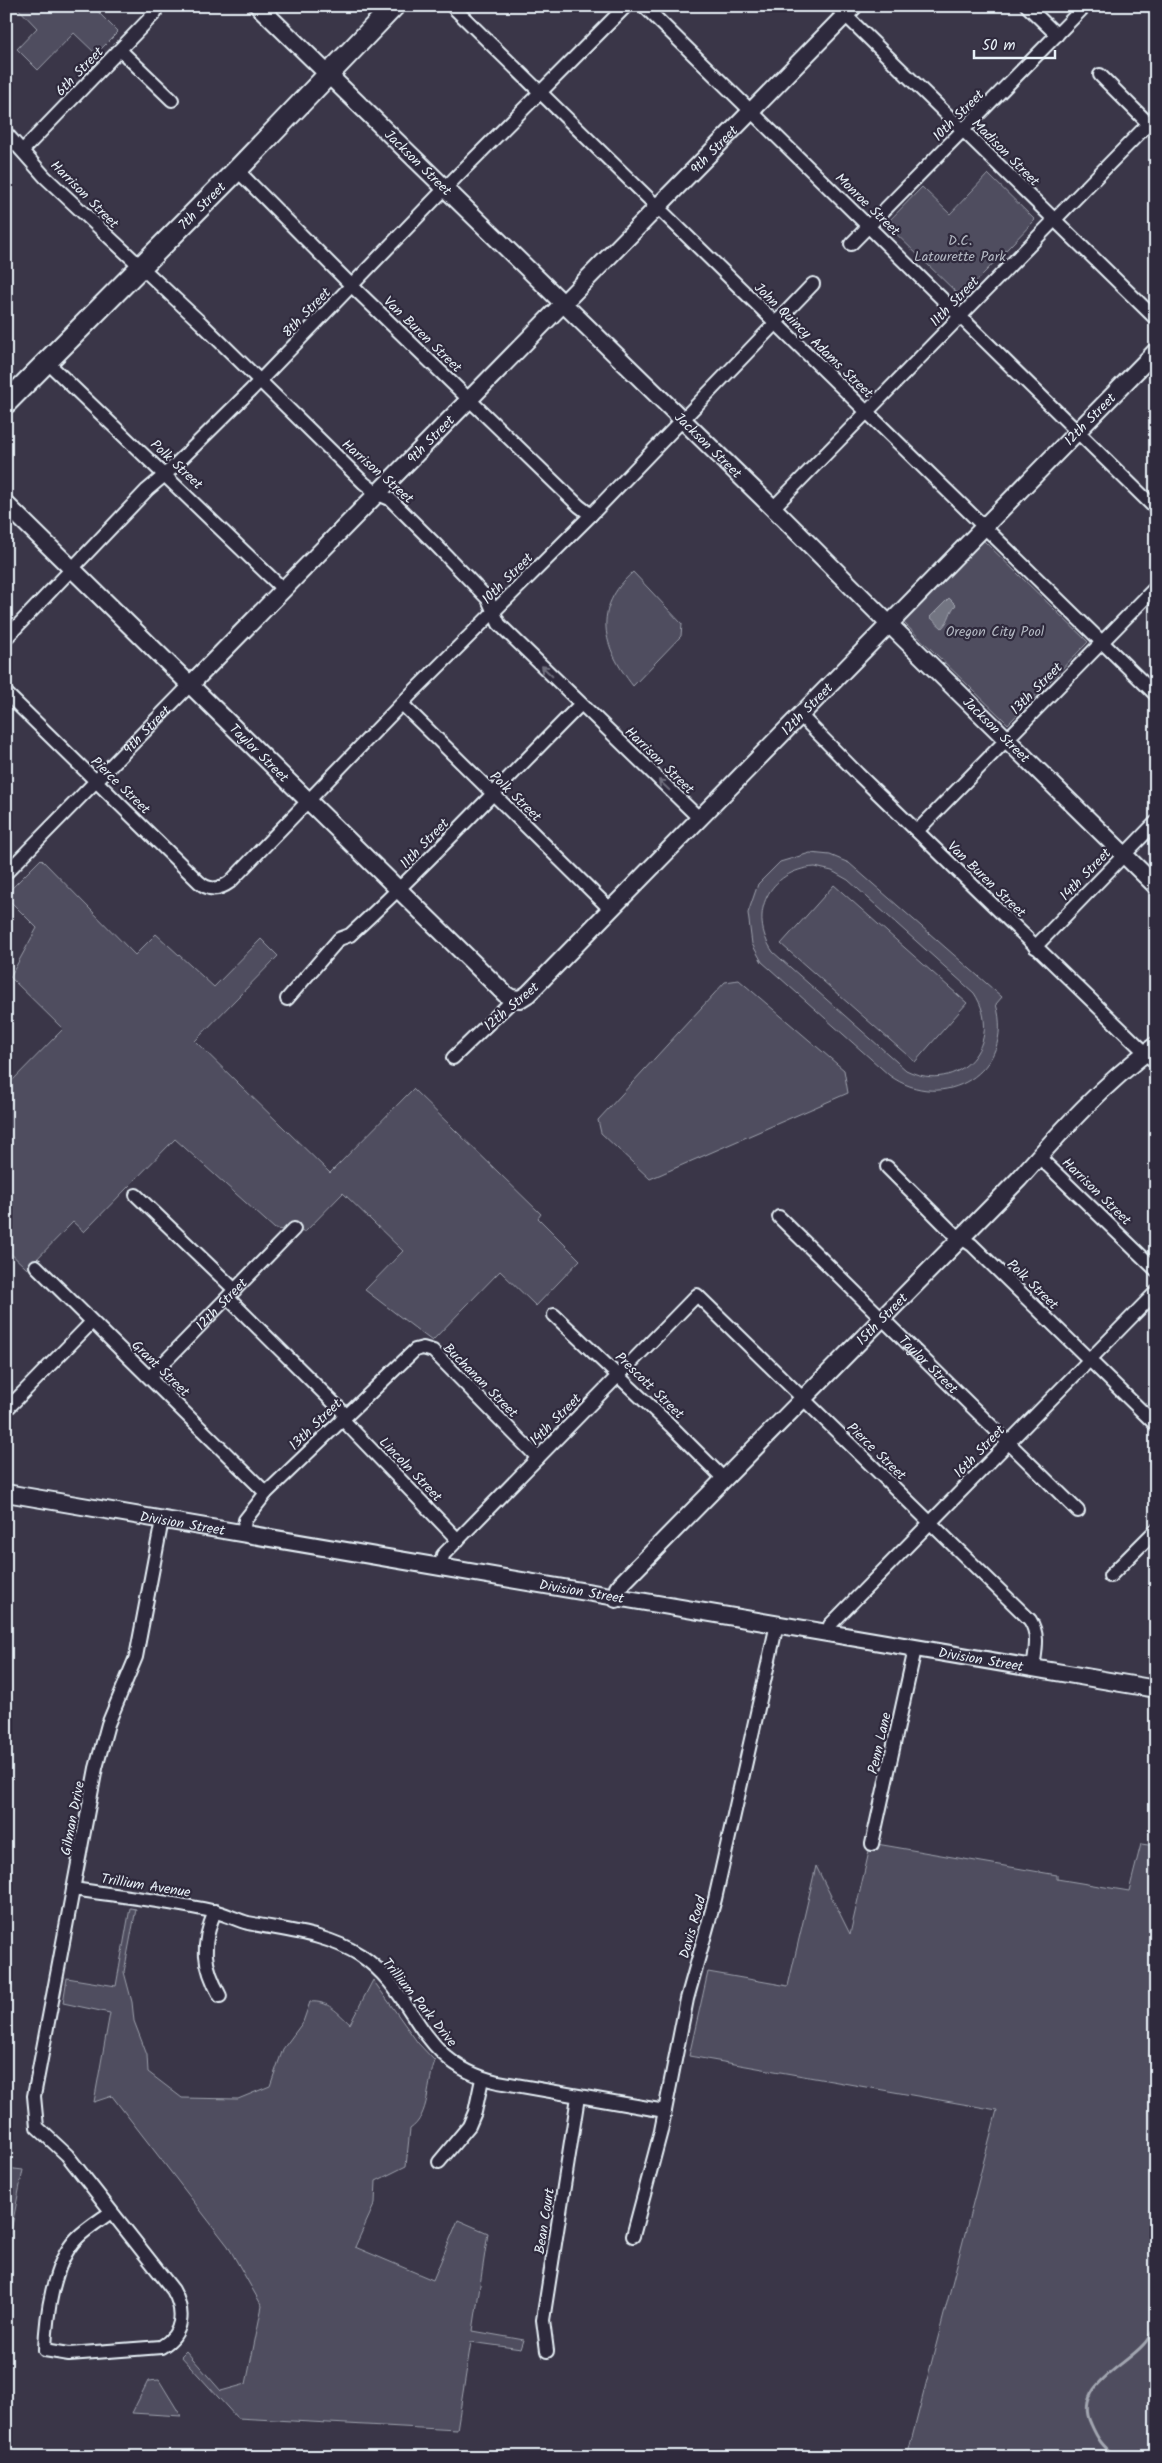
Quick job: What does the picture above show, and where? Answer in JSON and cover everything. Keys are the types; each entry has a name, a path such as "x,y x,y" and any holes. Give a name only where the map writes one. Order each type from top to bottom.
{"main road":[{"name":"7th Street","path":"6,403 329,76 394,6"}],"street":[{"name":"Jackson Street","path":"258,6 683,419 1156,886"},
{"name":"John Quincy Adams Street","path":"452,6 1156,695"},
{"name":"8th Street","path":"6,638 147,490 166,474 259,381 446,187 626,6"},
{"name":"Monroe Street","path":"644,6 1156,509"},
{"path":"1027,6 1057,35"},
{"name":"10th Street","path":"851,244 1085,6"},
{"name":"9th Street","path":"6,873 658,208 752,111 845,9"},
{"name":"Madison Street","path":"845,9 963,131 1156,319"},
{"name":"6th Street","path":"23,150 156,13"},
{"path":"120,50 172,100"},
{"path":"1100,75 1153,123"},
{"name":"11th Street","path":"773,508 1053,220 1153,123"},
{"name":"Harrison Street","path":"6,133 45,177 259,381 378,494 390,499 488,600 499,624 699,818"},
{"name":"Van Buren Street","path":"237,170 352,286 579,506 591,515"},
{"name":"10th Street","path":"219,889 230,882 402,704 591,515 813,284"},
{"name":"12th Street","path":"453,1058 514,999 522,999 528,994 609,908 1156,351"},
{"name":"Polk Street","path":"47,362 166,474 284,590"},
{"name":"Taylor Street","path":"6,504 309,799 505,994 514,999"},
{"name":"13th Street","path":"917,831 1156,587"},
{"name":"Pierce Street","path":"6,693 198,882 209,888 219,889"},
{"name":"Polk Street","path":"402,704 609,908"},
{"name":"11th Street","path":"287,999 339,939 350,935 400,889 491,793 581,704"},
{"name":"Van Buren Street","path":"800,715 1035,946 1152,1054"},
{"name":"14th Street","path":"1035,946 1156,822"},
{"name":"15th Street","path":"616,1598 618,1588 623,1582 961,1238 1091,1100 1152,1054"},
{"name":"Harrison Street","path":"1038,1156 1156,1270"},
{"name":"Polk Street","path":"888,1167 950,1231 972,1245 1156,1425"},
{"name":"Lincoln Street","path":"136,1195 231,1294 458,1540"},
{"name":"Taylor Street","path":"779,1217 883,1317 1078,1511"},
{"name":"12th Street","path":"150,1377 294,1229"},
{"name":"Grant Street","path":"36,1266 266,1493"},
{"name":"16th Street","path":"828,1632 830,1625 1156,1292"},
{"name":"Pierce Street","path":"697,1295 1030,1620 1036,1629 1037,1641 1033,1669"},
{"name":"14th Street","path":"441,1568 443,1555 697,1295"},
{"name":"Prescott Street","path":"554,1315 724,1479"},
{"path":"6,1410 92,1322"},
{"name":"13th Street","path":"243,1533 245,1520 266,1493 415,1350 423,1348"},
{"name":"Buchanan Street","path":"423,1348 433,1351 538,1458"},
{"name":"Division Street","path":"6,1493 1156,1689"},
{"name":"Gilman Drive","path":"111,2212 67,2155 37,2127 34,2096 101,1747 138,1648 162,1520"},
{"path":"1110,1576 1156,1530"},
{"name":"Davis Road","path":"633,2236 665,2111 687,1998 716,1899 777,1624"},
{"name":"Penn Lane","path":"872,1844 915,1649"},
{"name":"Trillium Avenue","path":"74,1889 214,1911"},
{"path":"214,1911 206,1939 205,1952 209,1975 220,1996"},
{"name":"Trillium Park Drive","path":"214,1911 242,1921 309,1933 352,1950 373,1965 402,1998 419,2027 436,2048 450,2061 482,2078 665,2111"},
{"path":"439,2162 469,2126 475,2112 482,2078"},
{"name":"Bean Court","path":"546,2351 543,2320 578,2096"},
{"path":"111,2212 179,2301 181,2321 177,2333 170,2342 161,2347 150,2349 60,2354 45,2350 46,2329 62,2260 78,2238 111,2212"}],"green space":[{"path":"16,6 92,6 118,32 96,54 74,33 38,70 17,49 37,28"},
{"name":"D.C. Latourette Park","path":"988,174 1035,220 961,297 886,224 922,187 950,214"},
{"name":"Oregon City Pool","path":"983,540 1088,642 1008,724 903,622"},
{"path":"633,572 682,624 681,636 633,686 614,657 606,628 611,600 620,586"},
{"path":"810,853 830,855 849,863 1002,997 996,1004 999,1028 995,1049 985,1066 970,1080 952,1088 931,1090 910,1086 889,1075 762,962 752,944 748,913 758,884 780,862","holes":["815,867 832,871 848,880 974,993 982,1011 984,1029 981,1046 972,1060 959,1070 943,1076 925,1076 906,1070 773,952 765,938 762,923 763,909 767,896 775,885 785,876 799,870"]},
{"path":"41,859 135,955 156,934 214,987 261,939 278,956 195,1041 330,1173 413,1089 541,1214 538,1218 580,1260 536,1306 500,1271 432,1341 365,1290 403,1251 343,1193 305,1232 275,1229 175,1139 84,1232 73,1222 27,1269 6,1249 6,1087 63,1029 10,977 37,928 6,897 6,894"},
{"path":"834,885 967,1003 915,1062 781,944"},
{"path":"739,980 844,1070 848,1093 650,1179 601,1133 598,1120 725,982"},
{"path":"871,1843 1057,1875 1057,1879 1129,1891 1141,1844 1156,1846 1156,2457 907,2457 997,2110 689,2056 708,1972 788,1986 816,1866 850,1934"},
{"path":"130,1908 136,1909 124,1972 132,2002 134,2021 147,2055 148,2072 182,2098 238,2099 270,2086 283,2049 303,2022 310,2002 327,2005 350,2024 373,1980 418,2043 435,2061 425,2107 421,2116 410,2129 406,2166 376,2181 375,2203 355,2247 433,2280 458,2220 488,2233 473,2331 524,2340 521,2349 471,2342 457,2430 237,2418 181,2356 186,2351 221,2391 246,2384 262,2306 228,2246 112,2096 94,2102 110,2013 63,2003 67,1978 116,1986"},
{"path":"6,2168 23,2170 6,2256"},
{"path":"159,2380 181,2416 132,2413 148,2381"}],"water":[{"name":"Oregon City Pool","path":"949,598 956,605 942,628 930,617"}],"waterway":[{"path":"1116,2457 1101,2442 1091,2424 1087,2411 1089,2399 1103,2379 1144,2344 1156,2325"}]}
